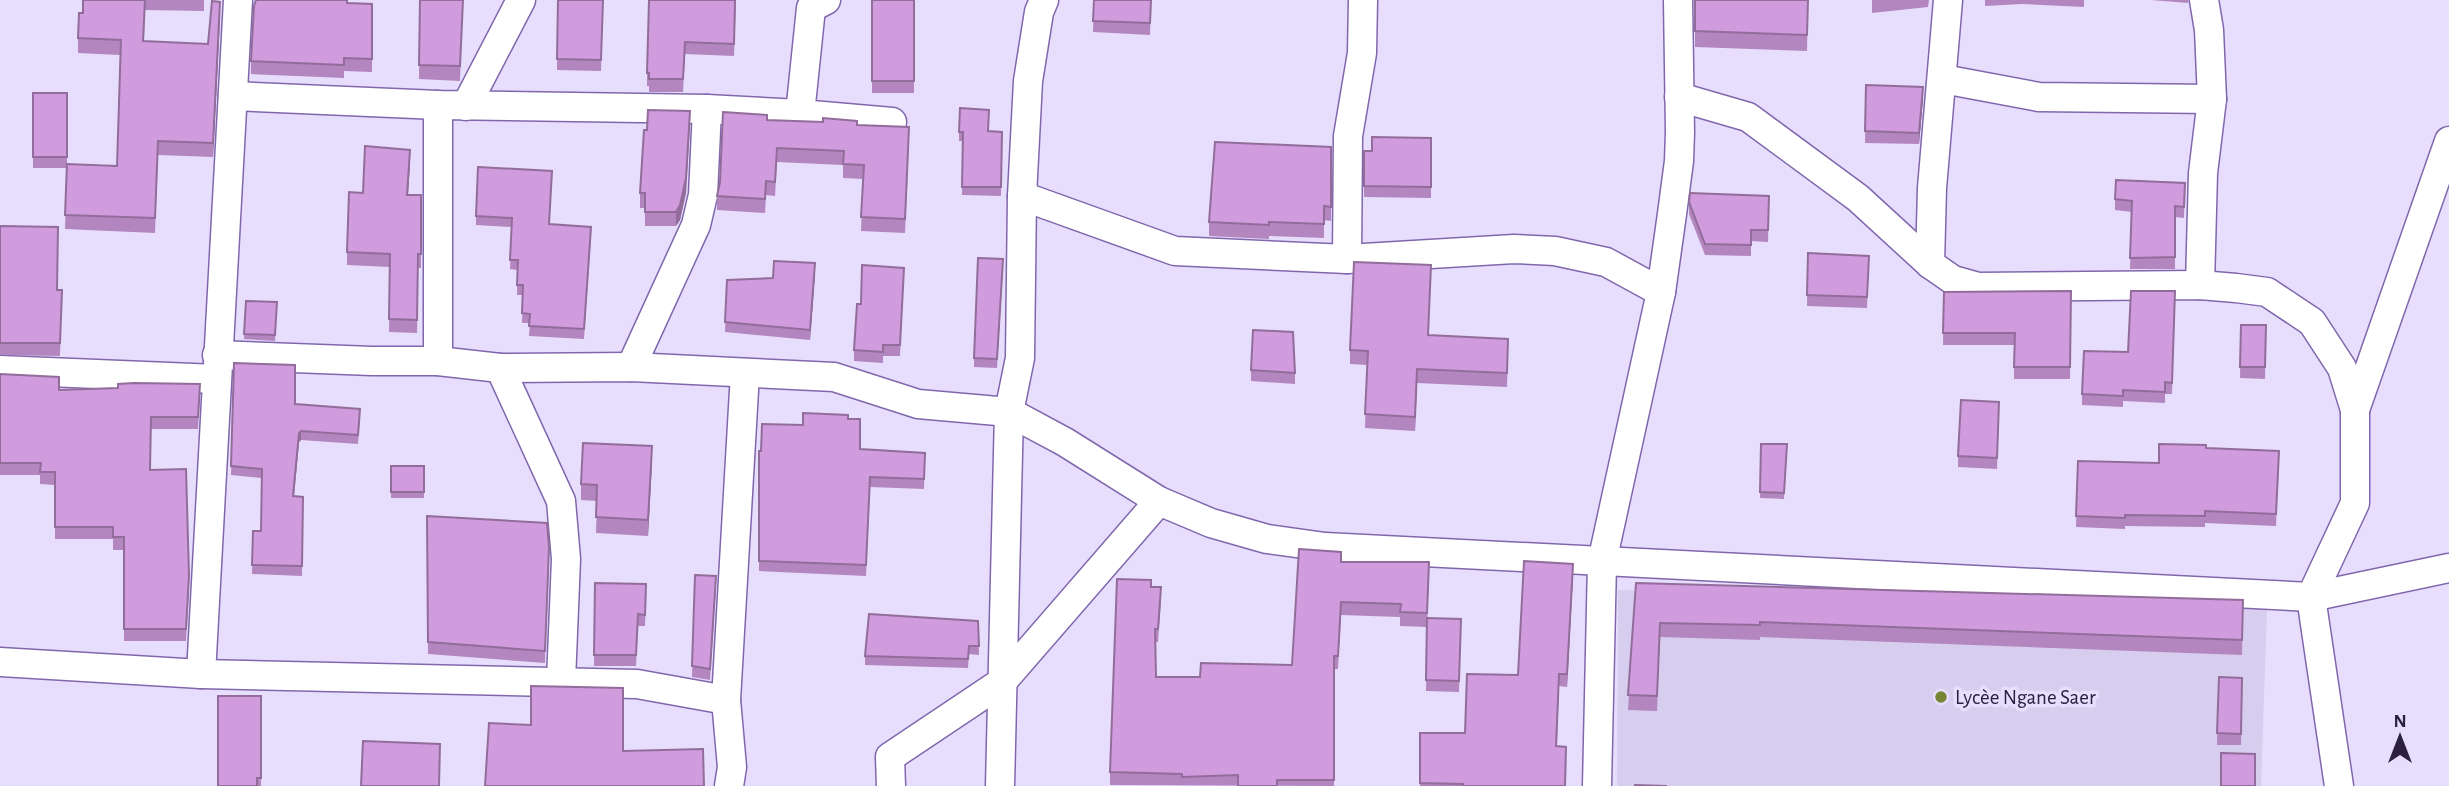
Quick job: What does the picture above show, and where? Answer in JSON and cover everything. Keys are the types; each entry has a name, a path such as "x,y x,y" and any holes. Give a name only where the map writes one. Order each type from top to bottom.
{"street":[{"path":"201,674 238,0"},
{"path":"438,360 452,105 521,0"},
{"path":"800,114 811,8 826,0"},
{"path":"1000,786 1009,412 1020,358 1027,81 1039,12 1044,0"},
{"path":"1347,259 1348,136 1362,53 1363,0"},
{"path":"1597,786 1602,562 1661,292 1679,162 1678,0"},
{"path":"1930,264 1932,188 1948,0"},
{"path":"2200,285 2202,189 2212,99 2209,30 2204,0"},
{"path":"1943,79 2039,97 2212,99"},
{"path":"233,96 452,105 707,109 892,122"},
{"path":"1679,97 1748,117 1858,198 1930,264 1954,280 1978,287 2200,285 2267,292 2312,322 2342,368 2355,411 2355,503 2311,597 2339,786"},
{"path":"631,367 696,225 703,195 707,109"},
{"path":"2355,411 2449,141"},
{"path":"1022,196 1175,251 1347,259 1514,249 1555,251 1606,262 1661,292"},
{"path":"0,370 438,360 500,368 631,367 834,377 918,404 1009,412 1065,442 1159,501 1210,523 1279,541 1325,547 2311,597 2449,568"},
{"path":"500,368 561,501 566,559 561,681"},
{"path":"729,786 732,767 726,700 745,373"},
{"path":"891,786 890,757 1002,682 1159,501"},
{"path":"0,662 201,674 637,684 726,700"}],"shaded area":[{"name":"Lycèe Ngane Saer","path":"1618,590 2267,609 2261,786 1617,786"}],"building":[{"path":"83,0 145,0 143,41 208,44 212,1 220,2 213,143 158,141 155,218 65,215 67,164 117,166 121,40 78,38 79,13 83,13"},
{"path":"256,0 347,0 347,3 372,4 372,59 344,58 344,65 251,61"},
{"path":"420,0 463,0 460,66 419,65"},
{"path":"558,0 603,0 601,60 557,59"},
{"path":"649,0 735,0 734,44 685,42 683,79 649,79"},
{"path":"872,0 914,0 914,81 872,81"},
{"path":"1094,0 1151,0 1150,23 1093,21"},
{"path":"1695,0 1808,0 1807,35 1695,31"},
{"path":"1866,85 1923,87 1919,133 1865,131"},
{"path":"33,93 67,93 67,157 33,157"},
{"path":"960,108 989,110 988,131 1002,132 1001,187 962,187 963,132 959,132"},
{"path":"648,110 690,111 686,178 676,212 645,212 645,193 640,193"},
{"path":"723,112 767,115 767,120 823,122 823,118 857,121 857,125 909,127 905,219 861,217 864,165 843,164 844,151 777,148 775,182 766,181 765,199 717,196"},
{"path":"1372,137 1431,138 1431,187 1364,186 1364,151 1372,151"},
{"path":"1215,142 1331,147 1331,207 1324,206 1324,224 1209,222"},
{"path":"365,146 410,150 407,195 421,195 417,320 389,319 390,254 347,252 349,192 363,193"},
{"path":"478,167 552,171 549,224 591,227 584,329 529,326 530,314 522,313 523,285 517,285 518,260 510,260 512,218 476,216"},
{"path":"2116,180 2185,183 2184,207 2175,206 2175,257 2130,258 2132,201 2115,199"},
{"path":"1690,193 1769,196 1768,230 1751,230 1751,245 1705,244 1689,202"},
{"path":"0,226 58,227 57,290 62,290 60,343 0,343"},
{"path":"1808,253 1869,256 1867,297 1807,295"},
{"path":"978,258 1003,259 997,359 974,358"},
{"path":"774,261 815,263 810,330 725,322 727,280 773,278"},
{"path":"1354,262 1431,265 1428,335 1508,339 1507,373 1417,369 1415,417 1365,414 1368,351 1350,350"},
{"path":"862,265 904,268 900,345 883,345 883,352 854,350 857,304 861,304"},
{"path":"2071,291 2070,367 2014,367 2015,333 1943,333 1944,292"},
{"path":"2131,291 2175,291 2172,383 2165,382 2165,392 2123,390 2123,396 2082,394 2084,351 2128,352"},
{"path":"246,301 277,302 275,335 244,334"},
{"path":"2241,325 2266,325 2265,367 2240,367"},
{"path":"1253,330 1293,332 1295,373 1251,370"},
{"path":"234,363 295,365 295,404 360,409 358,435 299,433 293,496 303,497 302,566 252,565 253,531 261,531 262,469 231,466"},
{"path":"0,374 59,377 59,390 118,388 118,384 134,383 200,384 198,417 151,417 150,470 186,469 189,576 186,629 124,629 124,537 113,537 113,527 55,527 55,472 40,472 41,463 0,463"},
{"path":"1961,400 1999,402 1997,458 1958,456"},
{"path":"803,413 848,415 848,419 860,419 860,449 925,453 924,479 870,477 866,565 759,561 759,451 762,424 803,425"},
{"path":"583,443 652,446 648,520 596,517 597,485 581,484"},
{"path":"1761,444 1787,444 1784,493 1760,492"},
{"path":"2159,444 2279,451 2276,514 2205,511 2205,516 2076,516 2078,461 2159,463"},
{"path":"391,466 424,466 424,492 391,492"},
{"path":"427,516 547,523 549,547 545,651 428,642"},
{"path":"1299,549 1341,552 1341,562 1429,562 1427,613 1400,612 1401,604 1341,602 1338,656 1334,656 1334,780 1277,780 1277,786 1238,786 1238,775 1182,777 1182,774 1110,772 1117,579 1151,580 1151,587 1161,587 1158,629 1155,629 1156,677 1200,677 1201,663 1292,665"},
{"path":"1524,561 1573,564 1567,674 1559,674 1556,746 1566,747 1565,786 1463,786 1420,783 1420,733 1465,733 1467,674 1518,675"},
{"path":"695,575 716,576 710,669 692,666"},
{"path":"595,583 646,584 645,615 638,614 636,655 594,655"},
{"path":"1636,583 2243,600 2242,640 1760,622 1760,625 1660,623 1657,696 1628,695"},
{"path":"869,614 978,621 979,646 969,646 968,659 865,656"},
{"path":"1427,618 1461,619 1459,681 1426,680"},
{"path":"2219,677 2242,678 2241,734 2217,733"},
{"path":"531,686 623,688 623,751 703,749 704,786 485,786 489,723 531,725"},
{"path":"218,696 261,696 261,778 257,778 257,786 218,786"},
{"path":"363,741 440,744 439,786 361,786"},
{"path":"2221,753 2255,754 2255,786 2221,786"}],"place":[{"name":"Lycèe Ngane Saer","path":"1941,697"}]}
